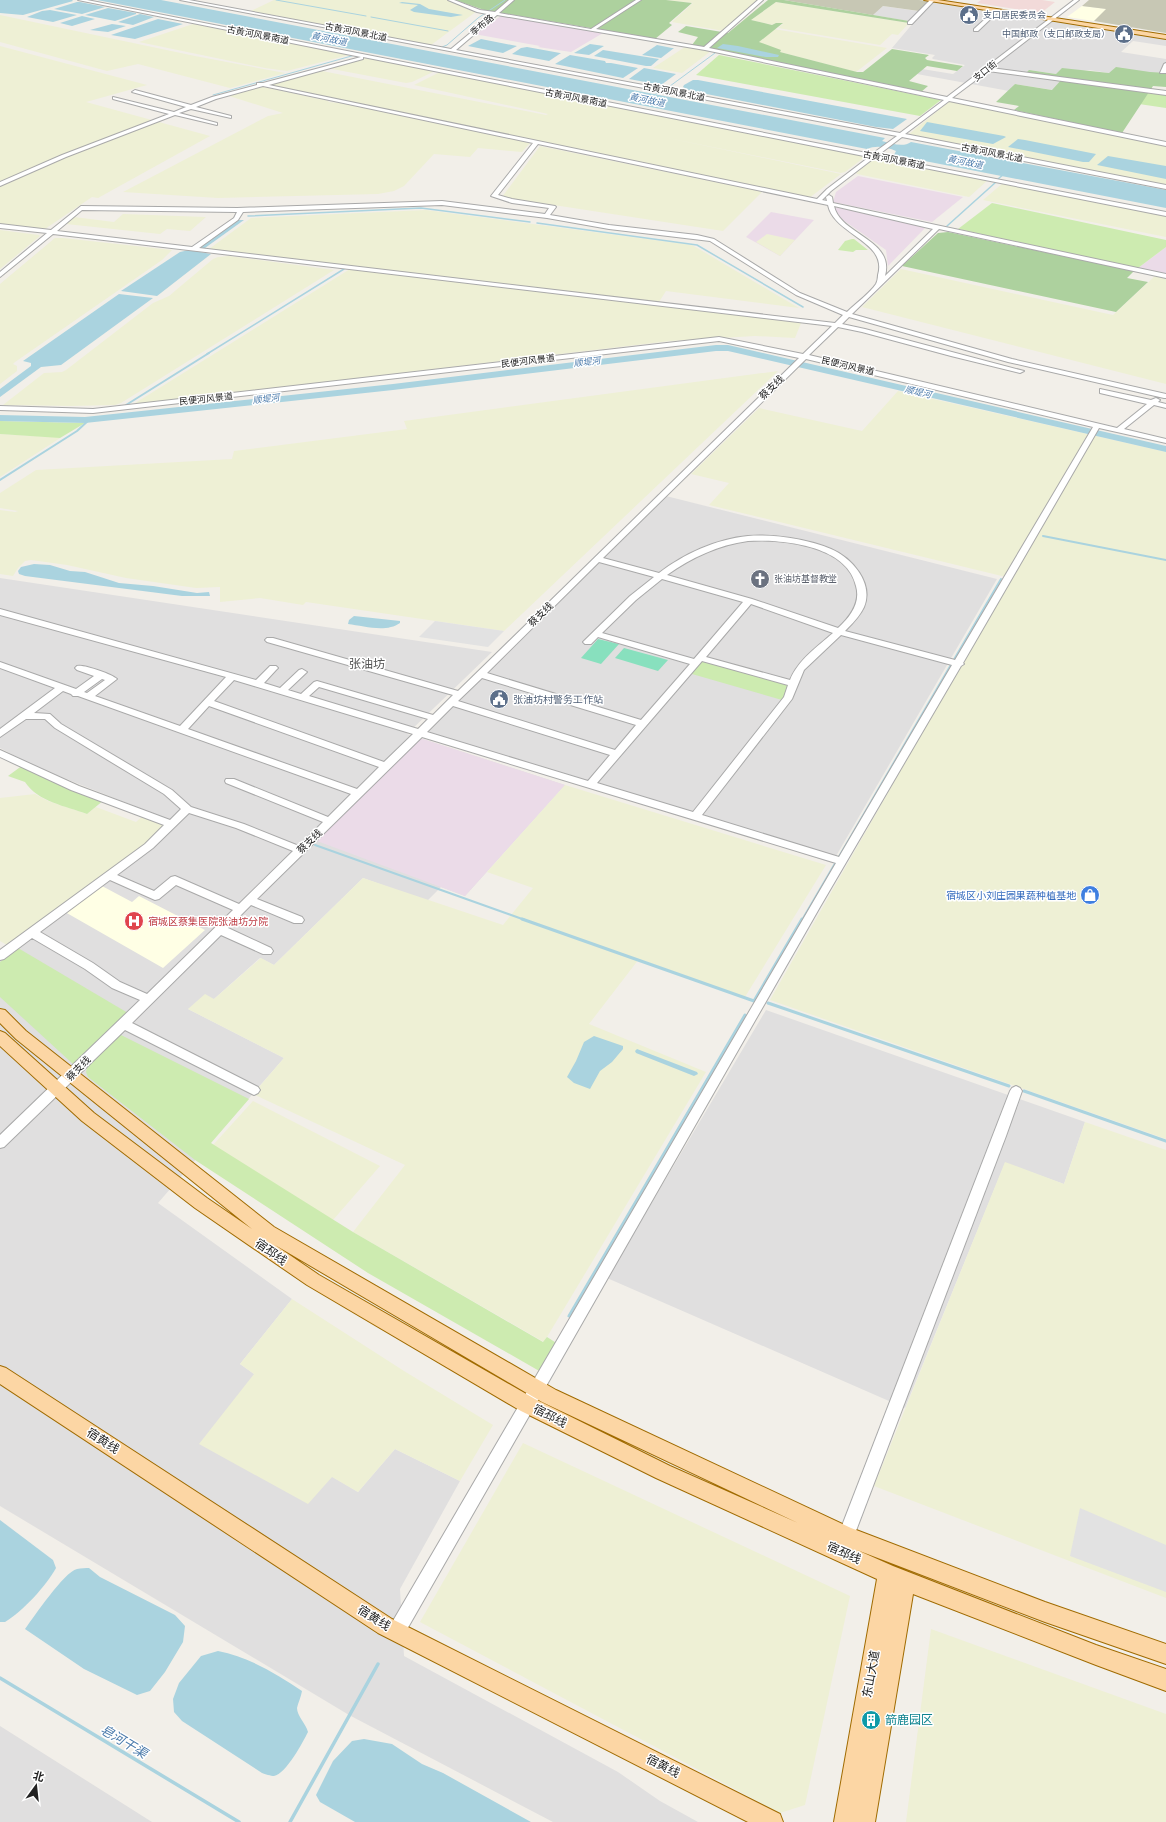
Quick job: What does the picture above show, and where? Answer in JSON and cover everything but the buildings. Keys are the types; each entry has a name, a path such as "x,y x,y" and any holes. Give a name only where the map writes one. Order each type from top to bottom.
{"main road":[{"path":"932,0 1052,19"},
{"path":"932,0 1166,36"},
{"name":"宿邳线","path":"0,1014 21,1035 268,1232 537,1389 846,1536 1045,1612 1166,1654"},
{"name":"宿邳线","path":"0,1037 88,1117 201,1203 313,1280 528,1405 663,1472 897,1577 1096,1655 1166,1680"},
{"name":"宿黄线","path":"0,1374 385,1626 772,1822"},
{"name":"东山大道","path":"845,1822 897,1577"},
{"name":"东山大道","path":"864,1822 897,1577"}],"street":[{"name":"古黄河风景南道","path":"80,0 1166,214"},
{"name":"古黄河风景北道","path":"182,0 902,135 1166,187"},
{"path":"450,0 479,11 705,50 949,98 1166,144"},
{"name":"季布路","path":"453,50 512,0"},
{"path":"592,30 640,0"},
{"path":"705,50 762,0"},
{"path":"910,23 932,0"},
{"name":"支口街","path":"874,156 1077,0"},
{"path":"976,30 997,11"},
{"path":"0,184 64,156 214,98 259,84 367,56"},
{"path":"1166,64 1162,72 1166,72"},
{"path":"987,69 1166,93"},
{"path":"259,84 829,203 1166,276"},
{"path":"135,92 229,117"},
{"path":"115,98 216,124"},
{"path":"536,143 494,196 512,201 553,207 546,216"},
{"path":"818,201 874,156"},
{"path":"833,188 830,193 829,208 835,218 871,244 883,261 884,269 882,278 877,287"},
{"path":"0,275 81,208 240,210 442,203 546,216 609,227 712,240 798,294 848,315 1010,360 1165,395"},
{"path":"193,249 236,219 240,210"},
{"path":"0,226 838,326 864,330 953,355 1071,383"},
{"name":"蔡支线","path":"0,1143 598,559 790,369 838,326 936,227"},
{"name":"民便河风景道","path":"0,408 93,411 714,339 804,356 1095,431 1117,431 1166,441"},
{"path":"1093,388 1166,406"},
{"path":"1117,431 1152,403 1165,395"},
{"path":"396,1632 528,1405 838,860 954,663 1095,431"},
{"path":"588,642 619,610 662,576 701,552 722,543 747,539 784,540 826,550 838,555 849,564 858,575 861,585 861,604 840,632 801,668 788,699 695,817"},
{"path":"598,559 749,601 840,632 954,663"},
{"path":"590,785 749,601"},
{"path":"0,612 303,697 838,860"},
{"path":"596,634 793,684"},
{"path":"270,640 459,694"},
{"path":"0,665 87,698 357,793"},
{"path":"80,668 112,679 87,698"},
{"path":"257,684 273,668"},
{"path":"282,691 302,672"},
{"path":"480,674 642,724"},
{"path":"76,694 101,675"},
{"path":"181,731 232,676"},
{"path":"303,697 317,684 434,718"},
{"path":"0,734 61,688"},
{"path":"207,702 385,766"},
{"path":"451,702 617,754"},
{"path":"23,716 47,716 58,726 168,792 187,809 240,826 299,850"},
{"path":"0,753 75,788 171,824"},
{"path":"230,781 329,821"},
{"path":"0,956 149,846 187,809"},
{"path":"109,875 154,896 175,880 240,909"},
{"path":"249,900 298,920"},
{"path":"219,929 267,951"},
{"path":"31,932 89,966 116,985 148,999"},
{"path":"123,1024 254,1090"},
{"path":"846,1536 1016,1091"}],"shaded area":[{"path":"274,0 449,0 477,11 431,45 251,11"},
{"path":"666,0 760,0 724,31 672,22 693,3"},
{"path":"784,0 928,1 919,11 883,6 873,15"},
{"path":"981,0 1042,0 1055,2 1041,13 977,3"},
{"path":"1089,0 1166,0 1166,33 1094,21 1106,9 1082,6"},
{"path":"776,2 909,23 898,35 892,34 880,45 778,28 783,24 776,23 772,25 751,20"},
{"path":"934,2 1166,38 1166,46 1133,41 1121,52 1166,59 1166,73 1109,73 1089,70 1057,74 1029,70 1062,79 1053,90 1015,84 1009,91 917,74 922,69 953,74 965,65 933,59 932,58 935,55 892,48 914,22 873,15 883,6 924,12"},
{"path":"1082,6 1107,9 1094,21 1067,17"},
{"path":"0,15 195,56 285,73 230,88 138,64 107,71 0,42"},
{"path":"501,16 603,33 571,52 474,34"},
{"path":"193,24 349,55 287,71 265,68 139,42"},
{"path":"774,29 887,48 856,72 780,52 758,42"},
{"path":"0,46 147,85 86,102 210,136 98,198 92,197 45,229 0,224"},
{"path":"685,47 711,51 682,73 653,68"},
{"path":"367,58 435,71 412,82 406,83 327,68 357,59"},
{"path":"317,70 546,115 548,114 414,85 438,73 443,73 865,157 845,172 841,173 663,137 841,174 809,198 265,84"},
{"path":"259,86 329,101 328,102 340,103 530,143 522,152 478,148 470,157 434,154 404,186 394,191 378,194 218,198 123,192 268,116 283,113 226,95"},
{"path":"951,100 1166,144 1166,185 909,134"},
{"path":"540,146 762,192 723,231 502,197"},
{"path":"876,157 988,180 969,197 856,173"},
{"path":"858,176 963,197 932,222 833,202 836,192"},
{"path":"1003,183 1166,215 1166,237 983,200"},
{"path":"834,207 919,225 925,228 888,266 886,250 843,220 836,212"},
{"path":"426,210 692,245 799,308 666,291 659,302 209,249 251,218"},
{"path":"771,212 814,220 780,256 746,237"},
{"path":"123,214 206,217 190,231 167,229 160,234 66,224 74,217 114,222"},
{"path":"0,230 39,235 40,236 0,269"},
{"path":"767,234 795,240 780,256 756,242"},
{"path":"55,238 172,250 162,260 15,362 13,364 17,366 17,371 0,384 0,284"},
{"path":"1166,247 1166,274 1138,268"},
{"path":"229,256 334,270 121,403 115,405 71,406 3,405 44,373 62,372 66,370 153,303 169,296 213,259"},
{"path":"350,269 801,323 795,338 755,336 670,341 132,405"},
{"path":"901,269 1113,315 1155,276 1166,279 1166,384 862,307"},
{"path":"778,371 504,631 306,602 303,605 260,598 220,602 220,587 196,588 126,578 67,565 31,560 25,561 13,576 0,574 0,510 18,511 0,508 0,493 36,470 232,459 234,451 407,429 404,421"},
{"path":"898,391 1166,452 1166,1139 770,1000 1010,578 709,505 729,483 691,474 759,408 862,431"},
{"path":"0,434 55,437 60,438 0,477"},
{"path":"658,494 997,579 832,863 427,733"},
{"path":"0,578 492,652 407,734 565,785 465,896 441,887 427,901 363,878 274,965 260,958 214,999 188,1009 284,1058 158,1203 292,1299 240,1364 254,1374 333,1477 358,1492 395,1449 460,1481 400,1589 404,1656 618,1772 660,1801 698,1822 553,1822 349,1715 0,1506 0,959 162,840 177,823 36,767 0,748"},
{"path":"435,621 504,631 488,647 419,637"},
{"path":"420,738 565,785 465,896 317,841"},
{"path":"565,785 826,865 745,997 639,959 589,1024 706,1072 544,1342 353,1232 405,1165 253,1094 284,1058 188,1009 205,994 214,999 261,958 274,965 363,878 503,925 533,888 487,872"},
{"path":"35,794 48,801 87,814 96,807 136,822 144,815 166,824 157,836 7,945 0,941 0,798"},
{"name":"宿城区蔡集医院张油坊分院","path":"102,886 132,902 139,896 205,930 163,968 65,912"},
{"path":"766,1010 1085,1122 1064,1184 1005,1163 905,1408 607,1278"},
{"path":"253,1101 380,1166 333,1220 213,1145"},
{"path":"1085,1122 1166,1150 1166,1598 874,1486 1005,1162 1064,1184"},
{"path":"292,1299 404,1371 493,1425 460,1481 395,1449 358,1492 332,1477 308,1504 199,1444 254,1374 240,1364"},
{"path":"523,1443 850,1596 805,1805 780,1813 420,1622"},
{"path":"1080,1508 1166,1545 1166,1592 1070,1556"},
{"path":"931,1629 1166,1714 1166,1822 906,1822"},
{"path":"0,1726 152,1822 0,1822"}],"green space":[{"path":"455,0 666,0 692,3 669,23 672,25 655,39 484,10"},
{"path":"768,0 784,0 909,21 909,23 776,2 751,20 772,25 776,23 783,23 759,42 781,50 780,52 857,72 863,72 892,49 929,55 925,58 927,60 963,66 957,71 927,66 909,81 928,86 921,92 692,45 698,37 678,32 686,26 728,33"},
{"path":"719,55 941,100 920,116 696,75"},
{"path":"1116,67 1166,73 1166,87 1153,86 1122,133 1014,110 1019,106 996,102 1015,84 1052,90 1062,79 1025,74 1029,70 1056,74 1062,68 1109,73"},
{"path":"1149,92 1166,93 1166,108 1139,104"},
{"path":"992,203 1166,240 1166,247 1138,268 958,229"},
{"path":"948,232 1134,271 1127,278 1148,282 1116,312 902,266 938,233"},
{"path":"852,239 868,250 856,250 853,252 838,250 845,241"},
{"path":"0,421 85,423 60,438 0,434"},
{"path":"598,639 619,644 601,664 581,658"},
{"path":"624,648 668,660 658,671 615,658"},
{"path":"701,661 789,684 785,698 782,700 692,674 691,673"},
{"path":"23,765 104,800 87,814 45,799 31,789 25,782 8,776"},
{"path":"18,948 128,1013 73,1064 0,997 0,962"},
{"path":"119,1034 249,1099 211,1143 353,1232 543,1342 547,1337 558,1344 541,1372 368,1273 195,1160 88,1077 86,1072 87,1068"}],"water":[{"path":"0,0 73,1 23,15 0,13"},
{"name":"黄河故道","path":"97,0 161,0 885,138 882,141 893,144 904,145 911,142 1166,190 1166,208 894,155 896,151 885,148 874,147 867,149"},
{"path":"77,2 105,7 82,14 54,9"},
{"path":"399,3 420,4 429,9 463,15 451,17 414,12 410,10 418,5"},
{"path":"108,8 136,14 115,21 85,15"},
{"path":"50,10 77,15 53,22 27,17 42,11"},
{"path":"140,14 154,17 133,25 118,22"},
{"path":"82,16 95,19 72,26 60,23"},
{"path":"158,19 183,24 135,39 111,35"},
{"path":"112,24 126,26 108,32 90,30"},
{"path":"481,39 517,46 503,53 468,46"},
{"path":"590,44 604,46 589,55 574,53"},
{"path":"723,44 779,55 778,57 766,57 717,48"},
{"path":"657,45 674,48 661,58 642,55"},
{"path":"527,47 561,53 549,61 512,54 521,48"},
{"path":"603,50 659,59 651,66 646,66 594,56"},
{"path":"570,55 638,68 623,78 555,64"},
{"path":"644,68 676,74 661,85 629,79"},
{"path":"693,80 907,119 893,129 876,127 691,91 683,87"},
{"path":"927,122 1006,137 993,144 920,131"},
{"path":"1018,139 1096,154 1089,162 1083,162 1008,147"},
{"path":"1108,156 1166,166 1166,179 1097,165"},
{"path":"236,220 244,220 205,248 198,248"},
{"path":"189,250 211,254 157,296 121,291 180,252"},
{"path":"119,294 153,298 61,365 41,367 0,397 0,389 31,366 31,363 23,361"},
{"path":"34,564 50,565 70,571 85,572 119,583 153,586 197,593 209,592 210,596 182,596 19,574 18,571 21,567"},
{"path":"354,616 400,621 400,623 388,628 348,624 349,620"},
{"path":"594,1036 623,1046 623,1049 612,1062 600,1071 590,1089 574,1083 567,1077 584,1042"},
{"path":"637,1049 697,1072 698,1074 694,1076 636,1053 635,1051"},
{"path":"0,1520 53,1560 56,1568 34,1598 5,1622 0,1622"},
{"path":"89,1568 100,1577 175,1615 185,1626 183,1642 165,1672 150,1691 137,1695 84,1669 25,1629 57,1586 71,1572 77,1569"},
{"path":"218,1651 241,1657 252,1662 283,1678 302,1691 297,1711 308,1732 294,1757 279,1774 274,1776 262,1773 182,1721 174,1712 173,1699 179,1683 201,1656"},
{"path":"364,1739 392,1744 422,1764 443,1773 531,1822 355,1822 320,1802 316,1795 333,1761 352,1741"}],"waterway":[{"path":"276,0 366,16"},
{"path":"442,47 447,45 478,18 505,0"},
{"path":"371,17 448,31"},
{"path":"666,89 715,53"},
{"path":"213,95 355,55"},
{"name":"黄河故道","path":"654,95 662,91"},
{"path":"998,179 1004,174"},
{"path":"947,226 996,182"},
{"path":"248,216 421,208 530,222"},
{"path":"537,223 697,245 803,307"},
{"path":"207,354 344,269"},
{"name":"顺堤河","path":"0,418 85,420 393,387 716,348 728,348 1166,449"},
{"path":"126,405 209,353"},
{"path":"0,480 77,431 90,419"},
{"path":"1043,536 1166,560"},
{"path":"802,920 1001,579"},
{"path":"315,845 525,920"},
{"path":"522,919 754,1001 802,919"},
{"path":"768,1003 1009,1086"},
{"path":"569,1316 745,1015"},
{"path":"1024,1091 1166,1141"},
{"path":"290,1822 378,1664"},
{"name":"皂河干渠","path":"0,1678 239,1822"}],"place":[{"name":"支口居民委员会","path":"969,15"},
{"name":"中国邮政（支口邮政支局）","path":"1124,34"},
{"name":"张油坊基督教堂","path":"760,579"},
{"name":"张油坊村警务工作站","path":"499,699"},
{"name":"宿城区小刘庄园果蔬种植基地","path":"1090,895"},
{"name":"宿城区蔡集医院张油坊分院","path":"134,921"},
{"name":"箭鹿园区","path":"871,1720"}],"district":[{"name":"张油坊","path":"367,664"}]}
